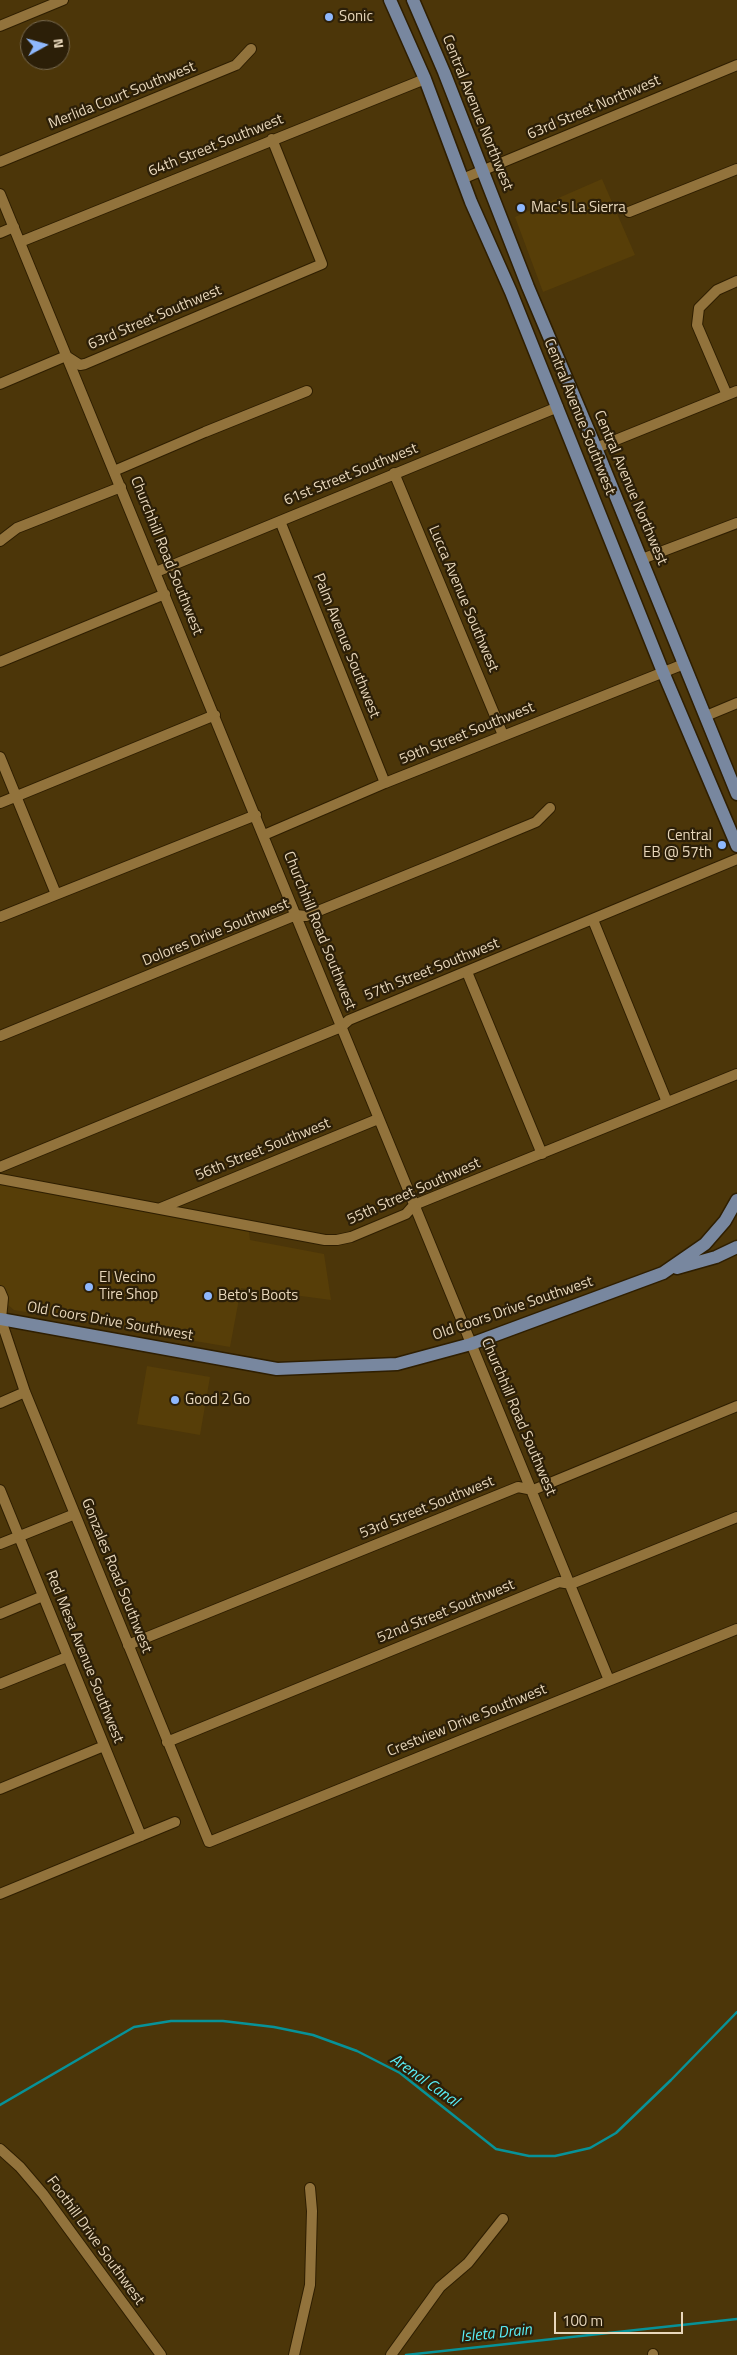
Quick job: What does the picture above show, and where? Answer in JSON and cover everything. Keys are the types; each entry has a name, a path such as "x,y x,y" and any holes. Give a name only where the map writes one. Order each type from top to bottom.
{"main road":[{"name":"Central Avenue Southwest","path":"390,0 424,79 462,179 558,408 663,672 737,846"},
{"name":"Central Avenue Northwest","path":"416,1 528,287 642,559 737,794"},
{"name":"Old Coors Drive Southwest","path":"0,1318 277,1369 397,1364 471,1344 663,1273 706,1244 725,1221 737,1200"},
{"path":"663,1273 716,1257 737,1248"}],"street":[{"path":"0,26 63,0"},
{"name":"Merlida Court Southwest","path":"0,162 236,65 251,49"},
{"name":"63rd Street Northwest","path":"462,179 737,65"},
{"name":"64th Street Southwest","path":"20,242 424,79"},
{"name":"63rd Street Southwest","path":"66,356 80,365 86,364 322,264 272,139"},
{"path":"629,212 737,168"},
{"name":"Churchhill Road Southwest","path":"0,194 256,815 378,1119 533,1490 609,1680"},
{"path":"0,233 14,227"},
{"path":"727,395 697,325 699,308 717,290 737,280"},
{"path":"0,384 66,356"},
{"path":"114,471 307,391"},
{"path":"596,448 737,391"},
{"name":"61st Street Southwest","path":"156,572 394,473 558,408"},
{"name":"Lucca Avenue Southwest","path":"394,473 503,735"},
{"path":"0,541 17,528 121,487"},
{"name":"Palm Avenue Southwest","path":"280,521 385,783"},
{"path":"642,559 737,522"},
{"path":"0,662 165,594"},
{"name":"59th Street Southwest","path":"264,836 385,783 684,664"},
{"path":"706,716 737,704"},
{"path":"0,803 215,715"},
{"path":"0,757 56,894"},
{"name":"Dolores Drive Southwest","path":"0,1036 296,915 306,916 536,822 550,808"},
{"path":"0,918 256,815"},
{"name":"57th Street Southwest","path":"0,1167 341,1027 349,1020 737,859"},
{"path":"592,920 667,1102"},
{"path":"467,972 542,1154"},
{"name":"55th Street Southwest","path":"0,1179 325,1240 337,1240 351,1237 406,1214 414,1205 737,1074"},
{"name":"56th Street Southwest","path":"160,1208 378,1119"},
{"name":"Gonzales Road Southwest","path":"0,1291 3,1298 0,1318 25,1392 209,1842"},
{"path":"0,1403 25,1392"},
{"name":"53rd Street Southwest","path":"128,1645 518,1487 533,1490 737,1406"},
{"name":"Red Mesa Avenue Southwest","path":"0,1490 141,1836"},
{"path":"0,1544 75,1514"},
{"name":"52nd Street Southwest","path":"167,1742 559,1582 571,1584 737,1517"},
{"path":"0,1614 43,1596"},
{"name":"Crestview Drive Southwest","path":"209,1842 737,1629"},
{"path":"0,1684 68,1657"},
{"path":"0,1789 104,1746"},
{"path":"0,1894 175,1822"},
{"name":"Foothill Drive Southwest","path":"0,2149 20,2166 43,2194 161,2355"},
{"path":"294,2355 310,2285 312,2211 310,2188"},
{"path":"391,2355 440,2287 468,2263 503,2219"}],"shaded area":[{"path":"602,179 635,255 543,292 515,217"},
{"path":"0,1185 249,1232 250,1240 324,1254 331,1300 241,1288 230,1347 14,1310 8,1305 0,1285"},
{"path":"147,1366 210,1377 200,1435 137,1424"}],"waterway":[{"name":"Arenal Canal","path":"0,2105 134,2027 171,2021 223,2021 274,2027 313,2035 357,2051 400,2073 496,2149 529,2156 555,2156 590,2148 616,2133 737,2012"},
{"name":"Isleta Drain","path":"406,2355 737,2319"}],"place":[{"name":"Sonic","path":"329,17"},
{"name":"Mac's La Sierra","path":"521,208"},
{"name":"Central EB @ 57th","path":"722,845"},
{"name":"El Vecino Tire Shop","path":"89,1287"},
{"name":"Beto's Boots","path":"208,1296"},
{"name":"Good 2 Go","path":"175,1400"}]}
